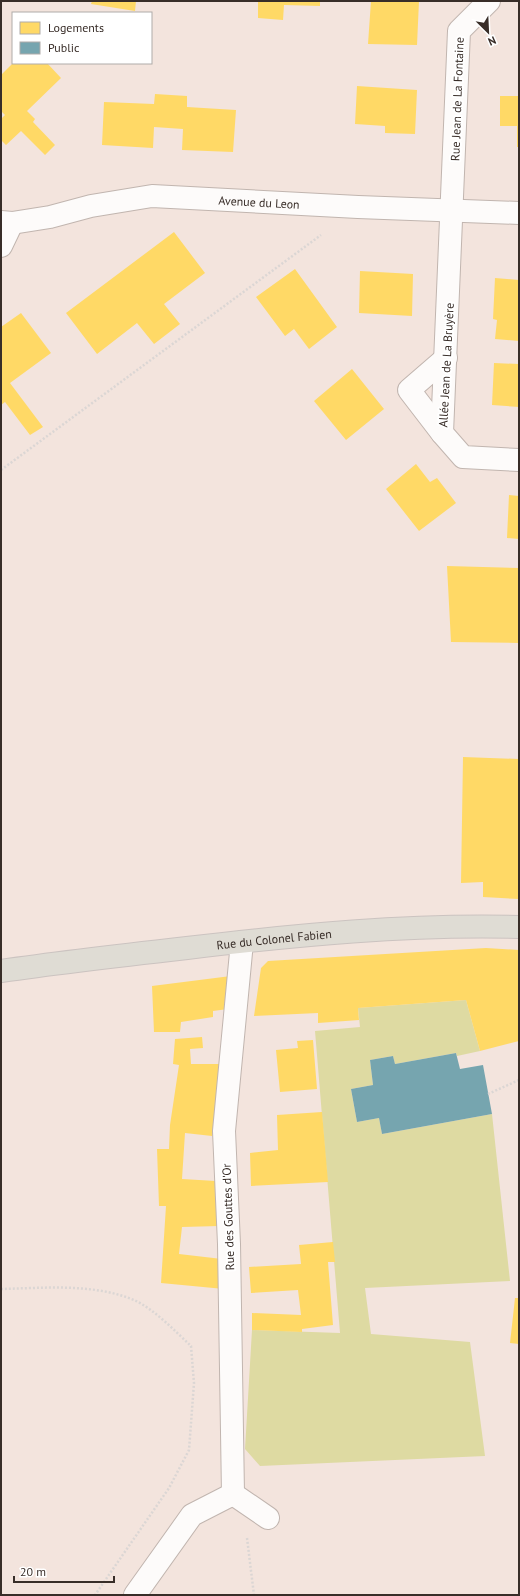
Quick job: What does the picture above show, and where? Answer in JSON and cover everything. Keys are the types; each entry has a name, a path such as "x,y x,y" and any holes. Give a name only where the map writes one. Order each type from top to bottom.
{"main road":[{"name":"Rue du Colonel Fabien","path":"1,971 242,942 357,930 459,925 519,927"}],"street":[{"name":"Rue Jean de La Fontaine","path":"452,210 459,31 489,1"},
{"name":"Avenue du Leon","path":"6,222 50,218 90,206 125,199 152,196 358,207 519,213"},
{"name":"Allée Jean de La Bruyère","path":"452,210 442,433 463,457 519,460"},
{"path":"1,246 6,222"},
{"path":"442,433 409,390 446,358"},
{"name":"Rue des Gouttes d'Or","path":"233,1494 230,1244 224,1131 242,942"},
{"path":"135,1595 192,1515 233,1494 268,1518"}],"path":[{"path":"1,470 358,207"},
{"path":"488,1094 519,1080"},
{"path":"1,1289 52,1288 100,1290 135,1300 166,1323 191,1346 194,1383 189,1450 170,1488 96,1595"},
{"path":"233,1494 246,1530 254,1595"}],"shaded area":[{"path":"466,1000 480,1051 457,1056 456,1053 395,1064 393,1056 370,1060 373,1085 351,1089 357,1122 379,1118 382,1134 492,1114 510,1281 365,1288 371,1334 470,1342 485,1456 260,1466 245,1449 252,1330 340,1333 315,1031 360,1027 358,1008"}],"building: Logements":[{"path":"92,1 136,1 135,11 91,4"},
{"path":"258,1 320,1 320,6 284,5 283,20 258,18"},
{"path":"371,1 419,1 417,45 368,44"},
{"path":"12,64 48,64 61,78 27,111 35,119 33,122 55,145 45,155 21,131 6,145 1,140 1,119 5,115 1,111 1,75"},
{"path":"357,86 417,90 415,134 385,133 385,126 355,124"},
{"path":"155,94 187,96 187,107 236,110 233,152 182,150 183,129 154,127 153,148 102,145 104,102 154,104"},
{"path":"500,96 519,96 519,147 517,147 517,126 500,126"},
{"path":"174,232 205,273 164,304 180,324 154,344 137,323 97,354 66,313"},
{"path":"295,269 337,327 309,349 294,329 285,336 256,297"},
{"path":"360,271 413,274 412,316 359,313"},
{"path":"495,278 519,280 519,341 495,339 497,320 493,319"},
{"path":"21,313 51,353 10,383 43,427 30,435 5,402 1,405 1,327"},
{"path":"494,363 519,364 519,407 492,405"},
{"path":"352,369 384,409 346,440 314,401"},
{"path":"416,464 430,482 437,478 456,503 419,531 386,489"},
{"path":"509,495 519,496 519,539 507,538"},
{"path":"447,566 519,568 519,643 451,642"},
{"path":"463,757 519,759 519,899 483,897 483,882 461,883"},
{"path":"486,948 519,950 519,1041 480,1051 466,1000 358,1008 359,1020 318,1023 318,1013 254,1016 261,968 268,961"},
{"path":"231,976 228,1009 213,1011 213,1017 181,1022 180,1032 154,1032 152,986"},
{"path":"202,1037 203,1048 190,1049 191,1064 221,1064 212,1136 185,1133 182,1179 216,1181 219,1226 182,1227 179,1254 222,1259 224,1289 161,1283 166,1206 159,1206 157,1149 169,1149 170,1125 179,1065 173,1064 175,1039"},
{"path":"313,1040 317,1089 280,1092 276,1050 298,1048 297,1041"},
{"path":"322,1112 328,1182 251,1186 250,1153 278,1150 277,1115"},
{"path":"333,1242 335,1262 328,1262 333,1325 302,1329 302,1332 252,1330 252,1313 301,1315 298,1290 251,1293 249,1267 301,1264 299,1245"},
{"path":"515,1298 519,1298 519,1344 510,1343"}],"building: Public":[{"path":"456,1053 460,1069 483,1065 492,1114 382,1134 379,1118 357,1122 351,1089 373,1085 370,1060 393,1056 395,1064"}]}
